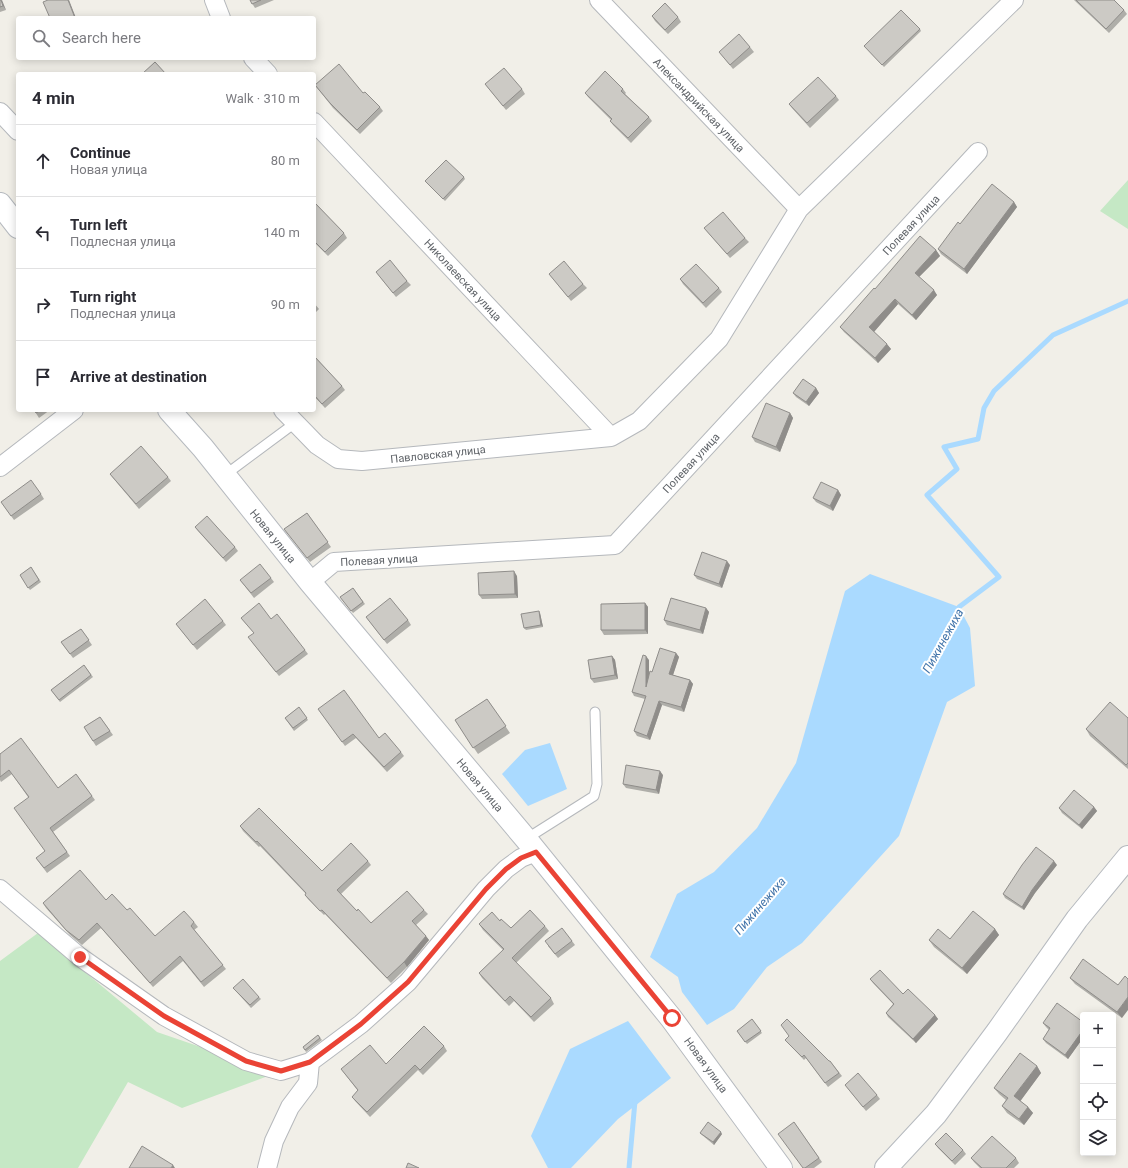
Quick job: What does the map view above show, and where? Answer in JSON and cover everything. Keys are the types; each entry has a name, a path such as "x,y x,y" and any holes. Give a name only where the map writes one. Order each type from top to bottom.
{"street":[{"path":"214,0 220,16"},
{"name":"Александрийская улица","path":"599,0 799,209"},
{"path":"611,437 639,421 719,339 799,209 1014,0"},
{"path":"255,60 266,72"},
{"path":"0,112 16,129"},
{"name":"Николаевская улица","path":"316,124 611,437"},
{"name":"Полевая улица","path":"310,582 334,562 615,545 978,152"},
{"path":"0,204 16,224"},
{"path":"0,467 71,412"},
{"name":"Новая улица","path":"171,412 203,448 310,582 531,846 672,1018 781,1168"},
{"name":"Павловская улица","path":"285,412 317,445 338,458 362,461 611,437"},
{"path":"0,889 80,957 164,1016 246,1061 281,1071 310,1062 361,1024 408,982 491,884 506,869 521,858 531,846"},
{"path":"886,1168 936,1114 997,1032 1076,919 1128,857"},
{"path":"267,1168 274,1141 290,1107 308,1083 310,1062"}],"lane":[{"path":"225,475 295,423"},
{"path":"531,846 594,796 598,784 595,712"}],"green space":[{"path":"1128,180 1128,229 1100,211"},
{"path":"38,933 157,1032 276,1073 182,1108 128,1082 78,1168 0,1168 0,961"}],"water":[{"path":"870,574 959,607 970,628 975,686 947,702 899,836 802,943 767,967 734,1009 707,1025 682,992 678,977 650,957 677,894 714,872 757,828 796,763 845,591"},
{"path":"550,743 567,789 528,806 502,774 525,750"},
{"path":"628,1021 671,1078 618,1119 571,1168 548,1168 531,1136 570,1049"}],"building":[{"path":"0,0 3,6 0,7"},
{"path":"48,0 68,0 74,16 49,16 43,2"},
{"path":"250,0 261,0 252,4"},
{"path":"1076,0 1114,0 1124,10 1106,29"},
{"path":"665,3 678,17 665,30 652,16"},
{"path":"901,10 920,29 882,65 864,46"},
{"path":"739,34 750,47 730,65 719,52"},
{"path":"155,62 164,72 144,72"},
{"path":"339,64 363,93 365,92 380,107 357,130 330,103 316,86 316,84"},
{"path":"504,68 522,89 503,106 485,84"},
{"path":"605,71 623,89 621,91 649,117 628,138 610,121 612,119 585,93"},
{"path":"818,77 836,96 807,123 789,104"},
{"path":"446,160 464,177 443,199 425,181"},
{"path":"992,184 1014,202 964,269 938,249 958,222 960,224"},
{"path":"316,204 344,233 325,252 316,243"},
{"path":"723,212 745,238 727,254 704,228"},
{"path":"920,236 936,250 915,273 934,290 912,315 895,299 869,327 887,344 875,358 840,327"},
{"path":"390,260 407,281 393,293 376,272"},
{"path":"564,261 583,284 568,297 549,274"},
{"path":"696,264 719,288 703,303 680,279"},
{"path":"316,358 342,386 322,404 316,397"},
{"path":"803,379 816,388 806,402 793,393"},
{"path":"766,403 790,413 776,447 752,437"},
{"path":"141,446 168,477 136,504 110,474"},
{"path":"31,480 41,494 11,516 1,502"},
{"path":"821,482 838,490 830,506 813,498"},
{"path":"307,513 328,542 307,558 284,529"},
{"path":"207,516 235,547 223,558 195,527"},
{"path":"702,552 727,561 719,584 694,575"},
{"path":"260,564 271,578 251,593 240,580"},
{"path":"31,567 39,580 28,588 20,575"},
{"path":"514,571 515,594 479,595 478,573"},
{"path":"353,588 363,602 351,611 340,597"},
{"path":"390,598 408,620 384,640 366,617"},
{"path":"671,598 706,608 700,630 664,620"},
{"path":"205,599 223,621 193,645 176,624"},
{"path":"259,603 271,619 277,614 305,650 276,672 248,637 254,633 241,618"},
{"path":"645,603 645,630 601,630 601,604"},
{"path":"539,611 541,625 524,628 521,614"},
{"path":"81,629 89,640 70,654 61,642"},
{"path":"660,648 676,653 669,674 690,680 681,707 659,701 647,736 634,731 646,696 632,692 643,655 646,656 646,687 650,671 652,672"},
{"path":"612,656 615,675 591,679 588,660"},
{"path":"84,665 91,675 59,700 51,690"},
{"path":"344,690 379,738 385,733 401,752 384,767 353,734 342,742 318,709"},
{"path":"487,699 506,726 473,748 455,720"},
{"path":"1110,702 1128,718 1128,763 1126,765 1086,729"},
{"path":"299,707 307,718 293,728 285,718"},
{"path":"100,717 110,731 93,741 84,727"},
{"path":"21,738 58,788 76,774 92,796 50,828 67,852 44,868 36,858 45,851 14,808 29,797 9,770 0,777 0,754"},
{"path":"626,765 660,771 656,790 623,784"},
{"path":"1074,790 1094,807 1079,825 1059,808"},
{"path":"259,808 322,871 351,843 368,861 337,890 371,923 407,891 424,910 412,921 426,936 404,962 387,978 322,910 320,911 305,895 306,893 257,841 256,842 240,826"},
{"path":"1036,847 1054,861 1032,890 1022,907 1003,894"},
{"path":"80,870 106,900 112,894 127,910 130,908 155,936 184,911 194,922 191,926 223,965 201,982 180,956 150,983 97,923 79,940 66,930 43,903"},
{"path":"530,910 545,926 512,958 551,998 531,1017 510,996 505,1001 479,973 504,949 479,924 492,912 500,921 501,919 511,928"},
{"path":"973,911 995,929 962,968 929,940 938,929 950,939"},
{"path":"562,928 572,941 555,954 545,941"},
{"path":"1083,959 1118,985 1125,976 1128,979 1128,997 1117,1012 1070,978"},
{"path":"880,970 903,994 908,989 935,1015 913,1039 886,1013 894,1004 870,979"},
{"path":"243,979 259,997 250,1005 233,988"},
{"path":"1057,1003 1080,1020 1080,1034 1065,1055 1043,1039 1050,1028 1043,1023"},
{"path":"752,1019 761,1031 745,1042 737,1031"},
{"path":"787,1019 830,1061 839,1073 825,1083 804,1055 802,1057 785,1040 789,1036 781,1025"},
{"path":"424,1026 444,1046 420,1070 415,1065 367,1112 352,1097 358,1090 341,1069 370,1045 386,1064"},
{"path":"318,1035 320,1038 305,1050 303,1047"},
{"path":"1020,1053 1037,1066 1014,1096 1028,1107 1019,1119 1002,1106 1008,1098 994,1088"},
{"path":"858,1073 877,1095 863,1107 845,1085"},
{"path":"708,1122 721,1132 713,1142 700,1133"},
{"path":"794,1122 819,1158 805,1168 803,1168 778,1134"},
{"path":"946,1133 963,1150 952,1161 935,1144"},
{"path":"992,1136 1016,1158 1006,1168 982,1168 971,1158"},
{"path":"142,1146 173,1165 171,1168 129,1168"},
{"path":"408,1163 419,1168 406,1168"}],"waterway":[{"name":"Пижинежиха","path":"956,613 959,607 999,577 927,495 957,469 944,447 978,439 984,408 994,391 1053,335 1128,301"},
{"name":"Пижинежиха","path":"629,1168 635,1101"}],"route":[{"path":"80,957 164,1016 246,1061 281,1071 310,1062 361,1024 408,982 486,889 506,869 521,858 536,852 672,1018"}]}
